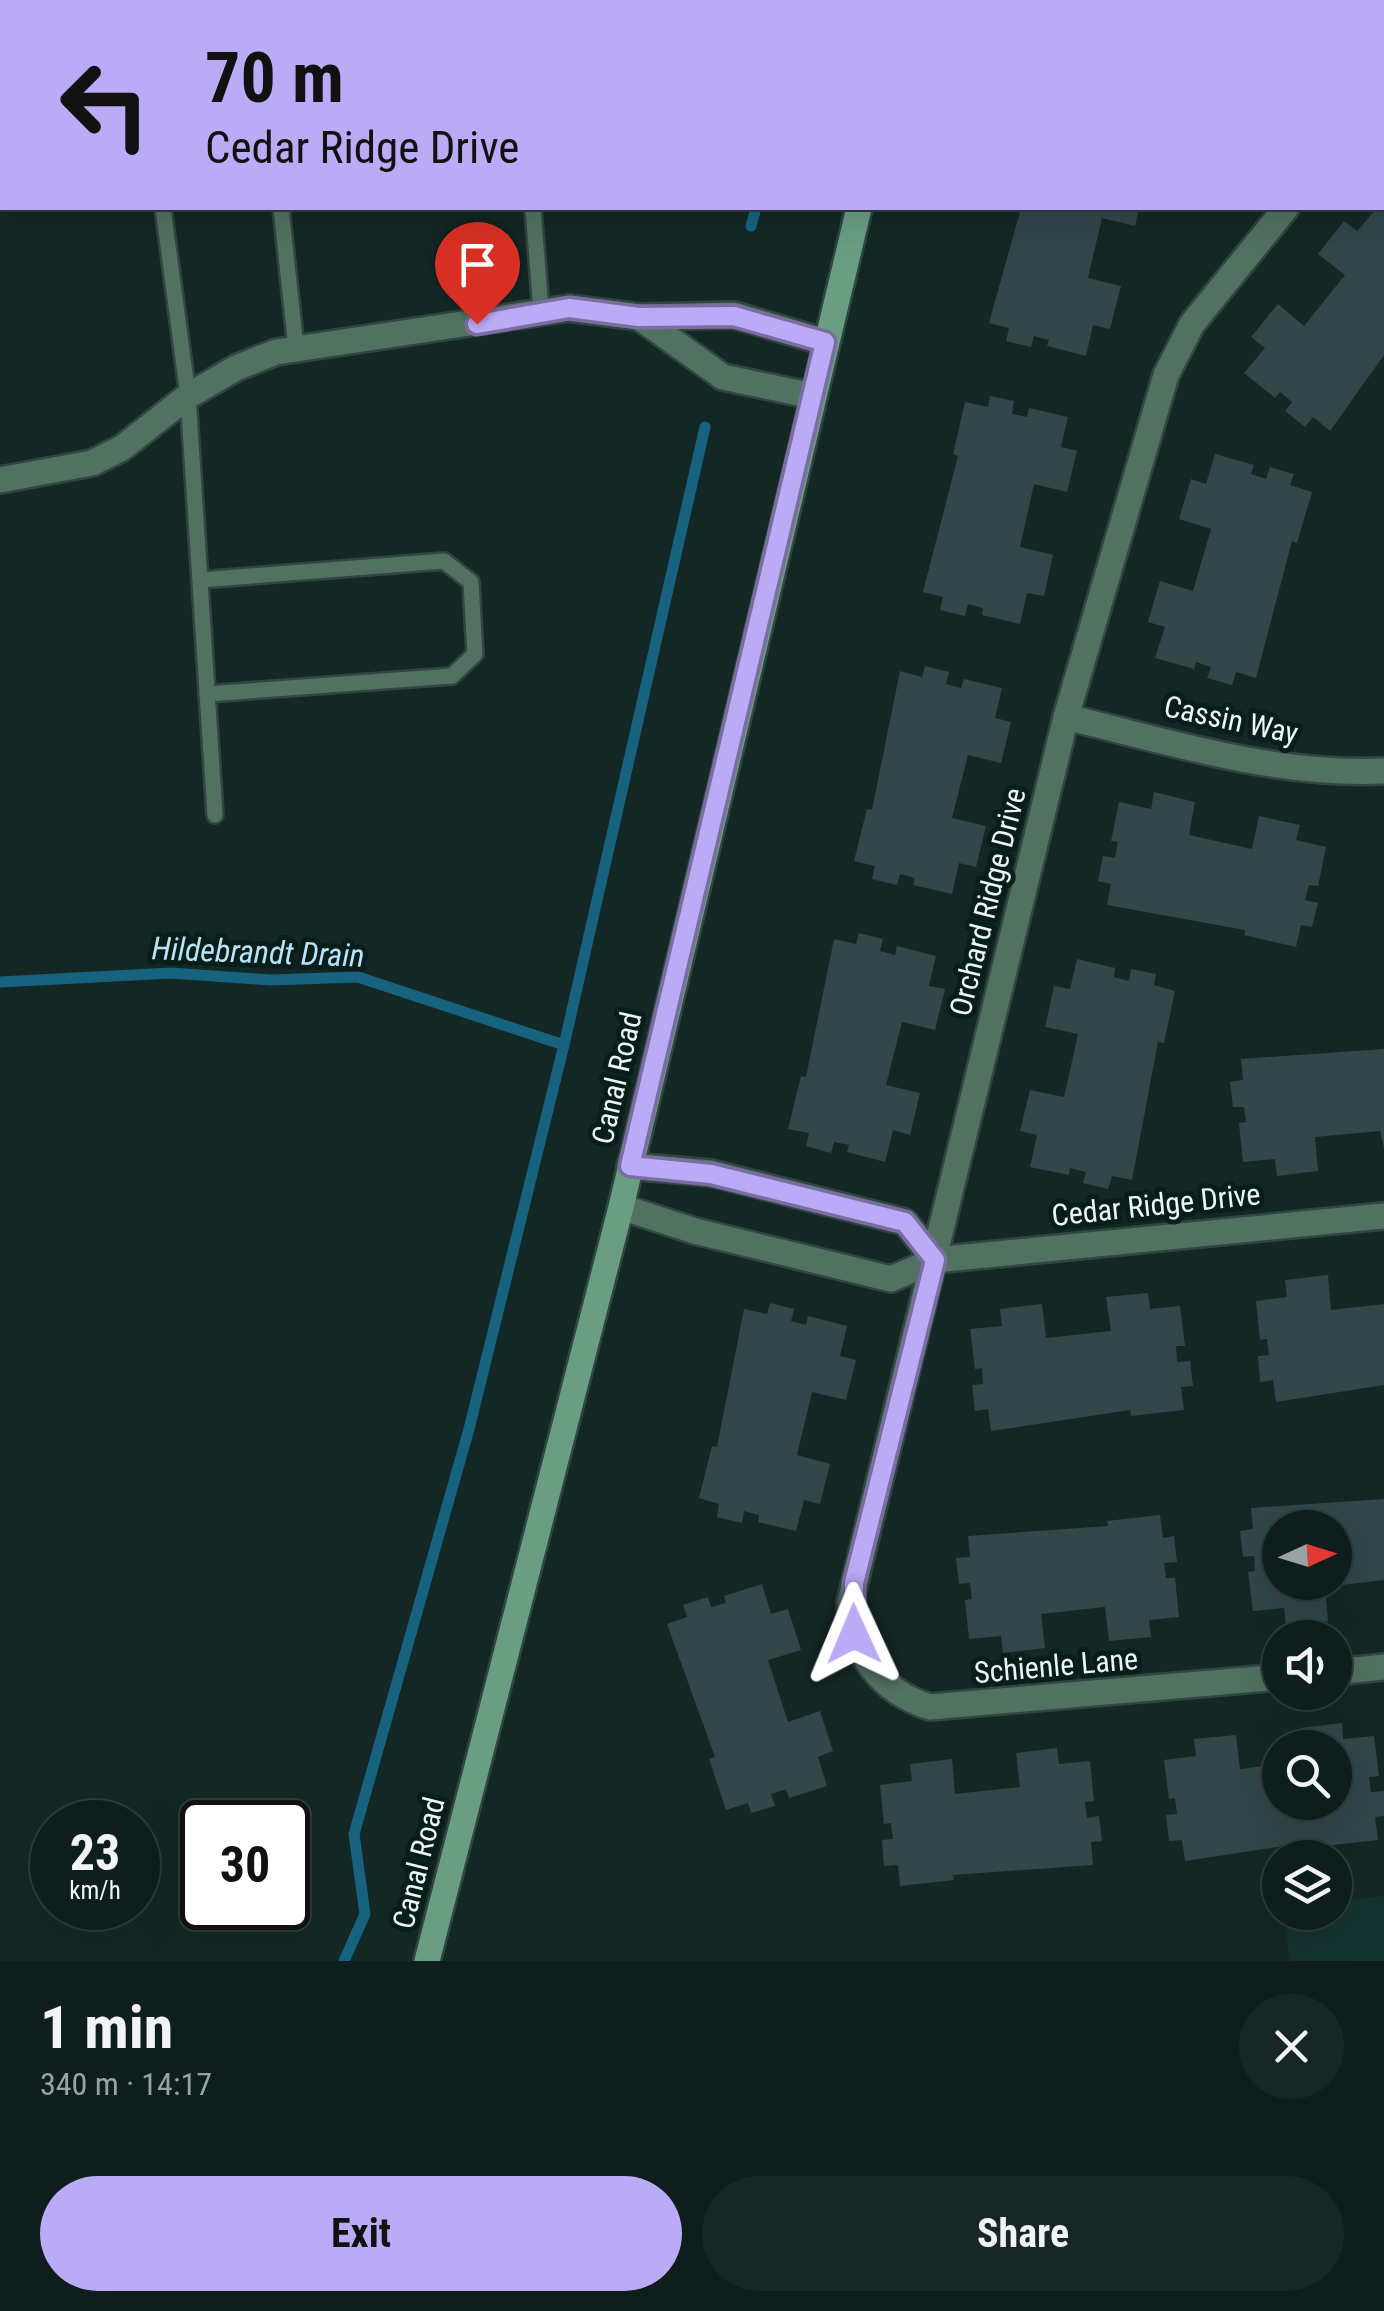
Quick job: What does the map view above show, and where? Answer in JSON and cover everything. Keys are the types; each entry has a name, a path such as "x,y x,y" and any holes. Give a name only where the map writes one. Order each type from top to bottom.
{"street":[{"name":"Canal Road","path":"427,1961 621,1207 858,210"},
{"name":"Orchard Ridge Drive","path":"860,1650 851,1620 854,1583 1066,716 1173,360 1192,324 1284,210"},
{"path":"0,480 92,463 122,448 188,396 236,368 296,348 453,329 569,308 639,317 734,316 825,342"},
{"path":"639,317 723,377 814,396"},
{"name":"Cassin Way","path":"1066,716 1258,763 1312,770 1384,770"},
{"path":"630,1166 711,1174 905,1222 935,1260"},
{"name":"Cedar Ridge Drive","path":"621,1207 695,1231 891,1280 935,1260 1384,1216"},
{"name":"Schienle Lane","path":"860,1650 880,1679 930,1708 1262,1679"},
{"path":"1352,1670 1384,1667"}],"lane":[{"path":"164,210 188,396 216,815"},
{"path":"281,210 296,348"},
{"path":"533,210 540,311"},
{"path":"200,580 444,561 471,582 476,654 452,676 207,694"}],"shaded area":[{"path":"1384,1896 1384,1961 1289,1961 1286,1930 1352,1930 1352,1899"}],"building":[{"path":"1020,210 1139,210 1135,226 1102,218 1088,278 1121,286 1110,329 1093,325 1086,356 1047,346 1049,340 1034,336 1031,347 1006,341 1009,328 989,323"},
{"path":"1375,210 1384,213 1384,355 1330,431 1313,417 1305,427 1285,411 1292,402 1280,392 1275,398 1244,373 1265,348 1251,337 1278,304 1304,326 1345,275 1318,254 1344,221 1357,231"},
{"path":"990,396 1014,401 1012,414 1027,417 1029,408 1068,417 1061,447 1077,451 1067,492 1034,484 1020,547 1053,555 1044,596 1027,593 1020,624 982,615 983,608 968,604 965,616 940,610 943,597 923,592 958,456 953,454 965,402 988,407"},
{"path":"1215,454 1254,465 1251,474 1266,479 1270,467 1294,474 1290,485 1312,492 1297,543 1292,541 1256,678 1236,672 1232,685 1207,678 1211,667 1196,662 1194,669 1155,658 1165,627 1148,622 1160,581 1193,591 1211,529 1179,519 1191,479 1206,484"},
{"path":"925,666 949,672 946,684 961,688 964,679 1002,688 995,718 1011,722 1001,763 968,755 952,818 986,826 976,867 959,863 952,894 913,885 915,878 900,874 897,885 872,879 875,866 854,861 867,809 872,810 900,671 922,677"},
{"path":"1154,792 1195,802 1189,835 1252,849 1259,816 1300,825 1296,840 1326,847 1318,886 1309,885 1305,900 1318,903 1312,927 1301,925 1296,947 1244,935 1245,930 1107,905 1111,884 1098,881 1103,856 1115,858 1118,842 1111,841 1119,802 1151,809"},
{"path":"859,933 883,939 880,951 895,955 897,946 936,956 929,986 945,989 935,1030 902,1022 886,1085 920,1093 910,1135 893,1130 885,1162 847,1152 849,1145 834,1142 831,1153 806,1146 809,1133 788,1129 801,1076 806,1077 834,939 856,944"},
{"path":"1077,959 1115,968 1114,977 1129,981 1131,969 1156,974 1154,985 1175,991 1164,1043 1158,1042 1132,1180 1112,1176 1108,1189 1083,1183 1086,1172 1070,1168 1069,1175 1030,1167 1037,1135 1020,1131 1030,1090 1064,1097 1078,1034 1045,1027 1054,986 1070,989"},
{"path":"1384,1049 1384,1148 1380,1131 1315,1137 1318,1171 1277,1176 1275,1159 1243,1162 1239,1123 1246,1122 1244,1107 1233,1107 1230,1082 1243,1080 1241,1059"},
{"path":"1328,1275 1331,1310 1384,1304 1384,1385 1276,1402 1273,1380 1260,1382 1258,1356 1269,1355 1267,1339 1260,1340 1256,1301 1287,1297 1285,1280"},
{"path":"1148,1293 1150,1309 1180,1306 1185,1346 1176,1346 1177,1362 1190,1361 1193,1386 1181,1387 1184,1410 1131,1416 1130,1410 991,1431 988,1409 975,1411 972,1385 983,1384 982,1368 975,1369 970,1329 1002,1326 1000,1309 1042,1304 1046,1338 1111,1331 1106,1297"},
{"path":"770,1303 794,1309 791,1321 806,1325 808,1316 847,1326 840,1356 856,1360 846,1400 812,1392 797,1455 830,1464 820,1504 804,1500 796,1531 758,1522 759,1515 744,1511 742,1523 717,1517 719,1504 699,1498 712,1446 717,1447 744,1309 767,1314"},
{"path":"1384,1499 1384,1580 1352,1584 1352,1510 1262,1510 1262,1600 1326,1600 1328,1620 1285,1620 1284,1608 1253,1611 1248,1572 1255,1571 1254,1556 1243,1557 1240,1531 1253,1529 1251,1508"},
{"path":"1160,1515 1163,1538 1174,1536 1177,1562 1164,1563 1166,1578 1175,1578 1179,1617 1149,1620 1151,1637 1109,1641 1105,1607 1041,1614 1045,1648 1003,1653 1001,1636 969,1639 965,1600 972,1599 970,1583 959,1584 956,1558 970,1557 968,1536 1108,1526 1107,1521"},
{"path":"762,1584 771,1614 788,1609 801,1650 768,1660 788,1722 820,1711 833,1751 818,1757 827,1786 789,1798 786,1789 771,1794 775,1806 751,1813 748,1803 726,1810 709,1759 715,1757 667,1624 687,1617 683,1605 708,1597 711,1607 726,1603 724,1596"},
{"path":"1342,1723 1342,1730 1300,1730"},
{"path":"1236,1735 1240,1769 1262,1766 1262,1820 1352,1820 1352,1738 1374,1736 1379,1776 1369,1777 1371,1792 1384,1791 1384,1816 1375,1817 1378,1840 1262,1840 1262,1849 1185,1861 1182,1840 1169,1841 1166,1815 1177,1814 1175,1798 1169,1799 1164,1760 1196,1756 1194,1739"},
{"path":"1057,1748 1059,1764 1090,1761 1094,1801 1085,1802 1087,1818 1099,1816 1102,1841 1091,1842 1093,1865 953,1875 954,1880 900,1886 898,1865 884,1866 882,1840 893,1839 891,1823 884,1824 880,1785 912,1781 910,1764 952,1759 955,1794 1020,1787 1016,1753"}],"waterway":[{"path":"751,226 755,210"},
{"path":"344,1961 365,1914 354,1834 469,1429 564,1045 705,427"},
{"name":"Hildebrandt Drain","path":"0,982 171,973 271,980 358,977 564,1045"}],"route":[{"path":"477,324 534,311 569,308 639,317 734,316 825,342 630,1166 711,1174 905,1222 935,1260 854,1583 850,1602 854,1634"}]}
